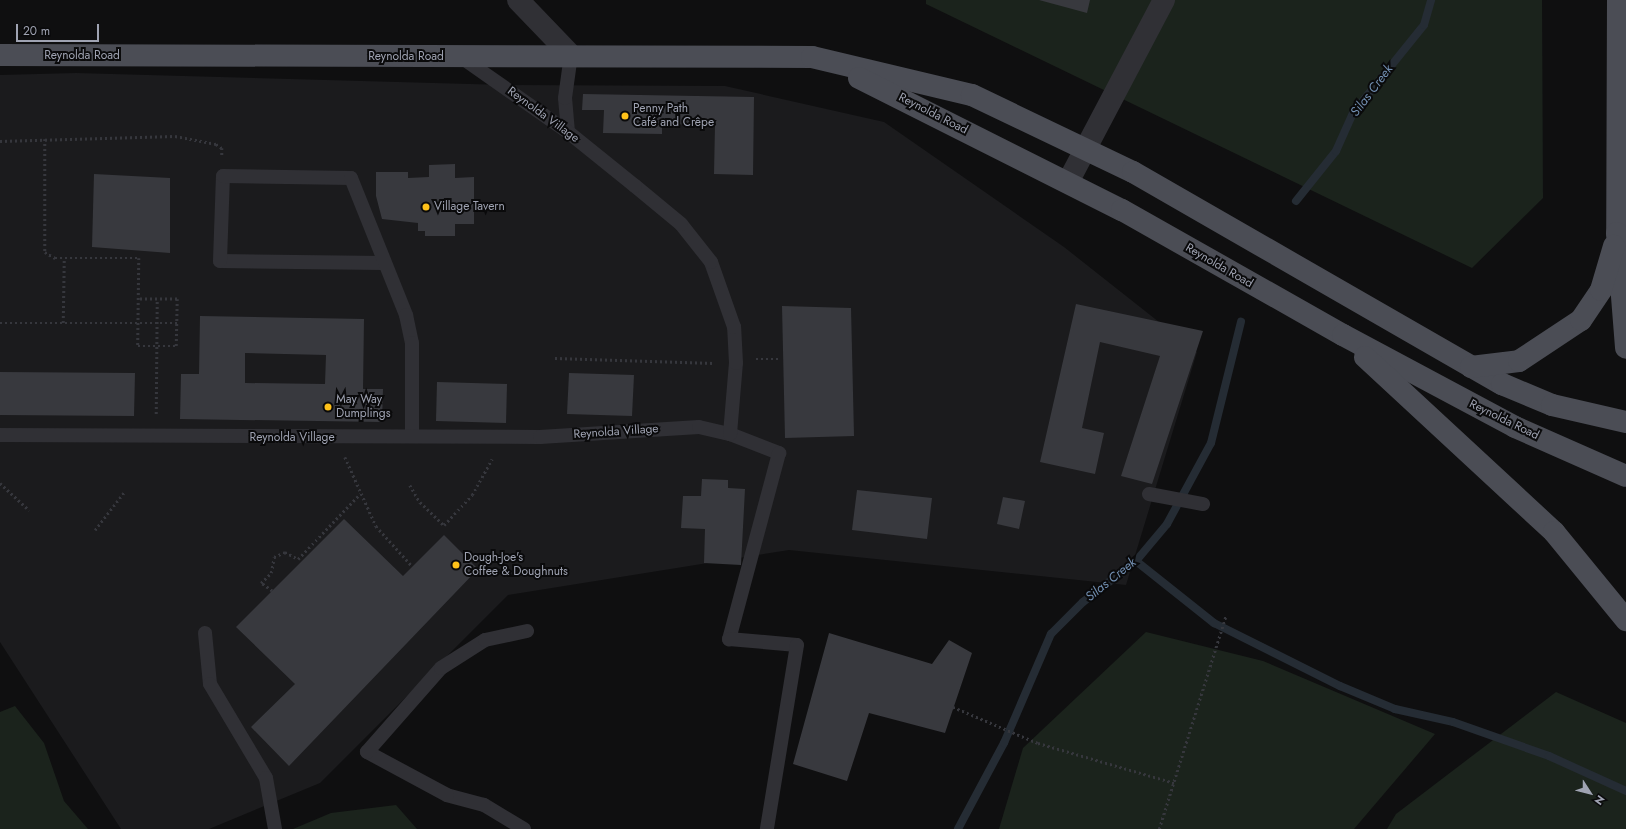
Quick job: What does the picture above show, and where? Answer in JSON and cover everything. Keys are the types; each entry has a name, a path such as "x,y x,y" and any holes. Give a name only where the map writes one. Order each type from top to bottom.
{"main road":[{"path":"1618,0 1617,233 1626,348"},
{"name":"Reynolda Road","path":"0,55 461,57 571,55 812,57 972,95 1134,172 1502,384 1552,405 1626,422"},
{"name":"Reynolda Road","path":"812,57 915,104 1068,182 1342,335 1515,428 1626,476"},
{"path":"1472,367 1519,361 1581,320 1601,290 1617,233"},
{"path":"1342,335 1554,532 1626,620"}],"street":[{"path":"518,0 571,55"},
{"path":"1068,182 1087,149 1164,0"}],"lane":[{"path":"568,132 565,98 571,55"},
{"name":"Reynolda Village","path":"0,435 338,438 412,436 540,437 699,426 730,434 736,363 734,327 711,262 681,224 568,132 461,57"},
{"path":"383,263 220,261 223,176 351,178 383,263 406,315 412,343 412,436"},
{"path":"730,434 779,453 729,639 797,644 767,829"},
{"path":"1149,494 1203,504"},
{"path":"524,829 484,805 447,795 367,752 441,668 485,640 527,631"},
{"path":"205,633 210,684 266,778 275,829"}],"path":[{"path":"0,140 175,136 216,144"},
{"path":"45,139 43,244 50,256 64,258 139,258 138,299 138,346 176,346 177,299 138,299"},
{"path":"63,323 64,258"},
{"path":"156,420 158,299"},
{"path":"0,323 177,323"},
{"path":"555,358 714,363"},
{"path":"338,438 360,494 385,539 412,566"},
{"path":"410,486 420,502 444,525 472,495 488,462 497,458"},
{"path":"0,484 29,510"},
{"path":"95,530 125,491"},
{"path":"272,591 261,583 271,573 274,558 285,552 298,558 360,494"},
{"path":"1159,829 1175,783 1226,615"},
{"path":"954,707 1038,743 1175,783"}],"shaded area":[{"path":"926,0 1542,0 1543,198 1472,268 926,4"},
{"path":"76,73 506,85 725,86 884,122 1064,247 1197,352 1126,585 789,550 508,595 320,783 209,829 121,829 0,642 0,75"},
{"path":"1146,632 1263,661 1435,734 1354,829 999,829 1023,748"},
{"path":"1556,692 1626,723 1626,829 1387,829 1396,814"},
{"path":"15,706 44,743 64,801 88,829 0,829 0,712"},
{"path":"396,805 417,829 293,829 331,813"}],"building":[{"path":"1039,0 1090,0 1087,13"},
{"path":"583,94 754,97 753,175 714,174 715,125 662,124 662,134 603,133 604,110 582,110"},
{"name":"Village Tavern","path":"455,164 455,178 474,177 474,224 455,224 455,236 425,236 425,231 418,231 418,223 382,219 376,196 376,172 408,172 408,178 429,177 429,165"},
{"path":"94,174 170,178 170,253 92,247"},
{"path":"1076,304 1203,331 1152,484 1121,476 1160,356 1100,342 1082,428 1104,433 1095,474 1040,462"},
{"path":"782,306 851,308 854,436 785,438"},
{"path":"200,316 364,319 363,389 383,389 382,422 180,419 181,374 199,374","holes":["245,353 326,355 325,384 245,383"]},
{"path":"0,372 135,373 134,416 0,415"},
{"path":"569,373 634,375 632,416 567,414"},
{"path":"437,382 507,384 506,423 436,421"},
{"path":"702,479 728,480 728,488 745,489 741,565 704,563 705,529 681,528 683,496 701,496"},
{"path":"857,490 932,498 927,539 852,530"},
{"path":"1003,497 1025,501 1019,529 997,524"},
{"path":"344,519 403,576 444,535 478,569 289,766 251,727 295,684 236,627"},
{"path":"829,633 932,664 949,640 972,653 945,733 869,713 847,781 793,764"}],"waterway":[{"name":"Silas Creek","path":"1296,201 1336,151 1353,113 1424,25 1431,0"},
{"name":"Silas Creek","path":"958,829 1004,743 1051,634 1083,602 1136,561 1167,524 1211,443 1241,322"},
{"path":"1136,561 1214,623 1340,686 1395,709 1453,722 1549,756 1626,791"}],"place":[{"name":"Penny Path Café and Crêpe","path":"625,116"},
{"name":"Village Tavern","path":"426,207"},
{"name":"May Way Dumplings","path":"328,407"},
{"name":"Dough-Joe's Coffee & Doughnuts","path":"456,565"}]}
